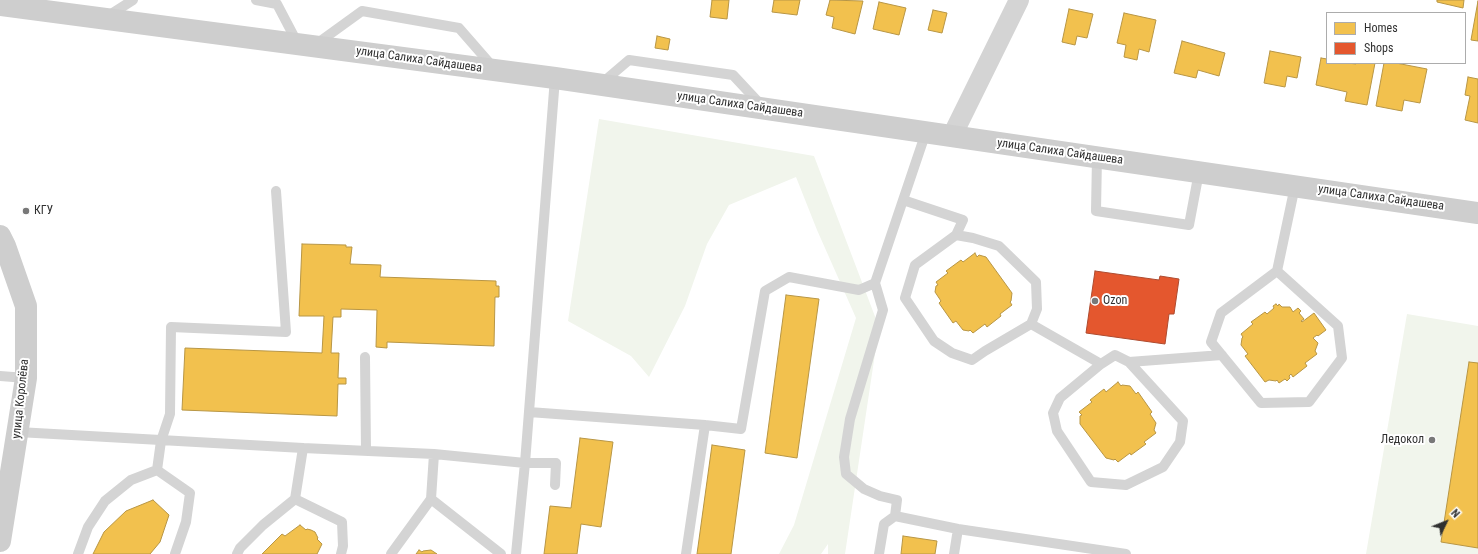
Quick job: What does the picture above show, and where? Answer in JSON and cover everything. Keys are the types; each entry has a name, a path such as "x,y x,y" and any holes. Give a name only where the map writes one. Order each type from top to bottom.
{"street":[{"path":"952,136 1019,0"},
{"name":"улица Салиха Сайдашева","path":"0,5 555,78 1478,213"},
{"name":"улица Королёва","path":"0,236 5,246 26,306 26,378 0,542"}],"lane":[{"path":"104,18 133,0"},
{"path":"256,0 277,4 306,45 362,11 459,28 496,70"},
{"path":"600,85 629,60 733,75 764,108"},
{"path":"516,554 525,463 555,78"},
{"path":"895,516 897,500 880,496 864,489 846,474 844,457 850,419 883,310 875,283 926,132"},
{"path":"1097,157 1096,211 1189,224 1200,172"},
{"path":"1277,271 1338,326 1342,358 1309,402 1261,403 1211,342 1221,314 1277,271 1295,186"},
{"path":"157,470 162,441 170,414 171,327 286,332 276,191"},
{"path":"903,200 962,220 956,235 915,265 905,298 934,341 952,353 972,360 985,350 1031,324 1037,309 1036,282 999,246 973,238 956,235"},
{"path":"529,412 741,429 765,291 789,278 859,290 875,283"},
{"path":"1031,324 1101,364"},
{"path":"1129,362 1222,355"},
{"path":"1115,356 1129,362 1183,420 1180,442 1163,467 1126,485 1091,482 1057,431 1054,413 1060,398 1101,364 1115,356"},
{"path":"365,357 366,451"},
{"path":"0,376 26,378"},
{"path":"686,554 705,425"},
{"path":"18,432 162,441 434,454 525,463 556,463 555,485"},
{"path":"237,554 240,548 263,525 296,499 303,448"},
{"path":"391,554 431,499 434,454"},
{"path":"78,554 88,528 105,501 131,480 157,470"},
{"path":"157,470 190,493 186,522 175,554"},
{"path":"296,499 342,522 344,546 341,554"},
{"path":"431,499 501,554"},
{"path":"880,554 884,524 895,516 958,528 1126,554"},
{"path":"954,554 958,528"}],"shaded area":[{"path":"599,119 814,156 879,327 845,554 828,554 828,544 821,554 779,554 794,525 856,318 817,230 796,177 729,205 707,244 685,306 649,377 631,356 568,321"},
{"name":"Ледокол","path":"1407,314 1478,326 1478,554 1366,554"}],"building: Homes":[{"path":"712,0 729,0 727,19 710,17"},
{"path":"774,0 800,0 797,15 772,12"},
{"path":"830,0 863,1 855,34 832,28 834,17 826,15"},
{"path":"1437,0 1464,0 1463,8 1437,2"},
{"path":"1478,1 1478,41 1471,40"},
{"path":"879,2 906,8 899,35 873,29"},
{"path":"1069,9 1093,14 1087,38 1077,36 1075,45 1062,42"},
{"path":"933,10 947,13 942,33 928,30"},
{"path":"1124,13 1156,20 1149,52 1139,49 1137,60 1124,57 1126,45 1117,43"},
{"path":"657,36 670,39 668,50 655,48"},
{"path":"1182,41 1225,53 1219,76 1198,70 1196,78 1174,73"},
{"path":"1270,51 1301,57 1297,78 1287,76 1285,87 1264,83"},
{"path":"1321,58 1326,59 1326,64 1375,64 1367,105 1345,101 1347,92 1316,85"},
{"path":"1384,64 1401,64 1427,69 1420,103 1404,100 1402,111 1376,106"},
{"path":"1468,77 1478,79 1478,123 1465,120 1470,96 1465,95"},
{"path":"302,244 346,245 346,247 352,247 350,264 381,265 380,277 496,281 496,286 499,286 499,297 495,297 494,346 387,342 387,348 376,347 377,310 341,309 341,317 333,317 331,353 339,353 338,378 346,378 346,384 338,384 337,416 182,410 185,348 322,353 324,316 299,316"},
{"path":"975,253 977,257 979,255 986,257 1012,293 1010,302 1012,305 987,327 985,324 973,333 970,330 963,330 956,321 953,323 939,303 941,301 935,292 936,286 938,285 936,282 948,273 946,271 961,260 963,262"},
{"path":"786,295 819,299 797,458 765,453"},
{"path":"1276,304 1278,306 1279,304 1282,307 1290,307 1293,312 1298,308 1301,311 1299,313 1304,319 1301,321 1302,322 1314,313 1326,330 1313,338 1318,343 1315,351 1317,354 1305,363 1307,366 1293,377 1291,374 1287,381 1285,379 1279,383 1277,380 1269,380 1265,382 1245,356 1248,354 1241,345 1243,337 1241,334 1253,324 1251,322 1265,312 1267,314"},
{"path":"1469,362 1478,363 1478,548 1441,542"},
{"path":"1118,382 1121,386 1130,386 1136,394 1138,392 1152,412 1150,414 1156,423 1154,430 1156,433 1144,442 1146,444 1118,462 1115,459 1106,458 1080,424 1080,416 1082,415 1079,412 1092,402 1090,400 1104,389 1106,392"},
{"path":"580,438 613,442 601,527 581,524 577,554 544,554 550,506 571,508"},
{"path":"712,445 745,450 731,554 697,554"},
{"path":"153,500 169,515 160,542 150,554 93,554 104,532 126,511"},
{"path":"300,525 306,530 315,532 318,538 317,539 322,544 317,554 262,554 282,534 285,536"},
{"path":"903,536 937,541 935,554 901,554"},
{"path":"419,550 422,552 431,550 437,554 416,554"}],"building: Shops":[{"path":"1095,271 1159,280 1160,276 1179,279 1174,314 1169,314 1165,344 1086,333"}],"place":[{"name":"КГУ","path":"26,211"},
{"name":"Ozon","path":"1095,301"},
{"name":"Ледокол","path":"1432,440"}]}
